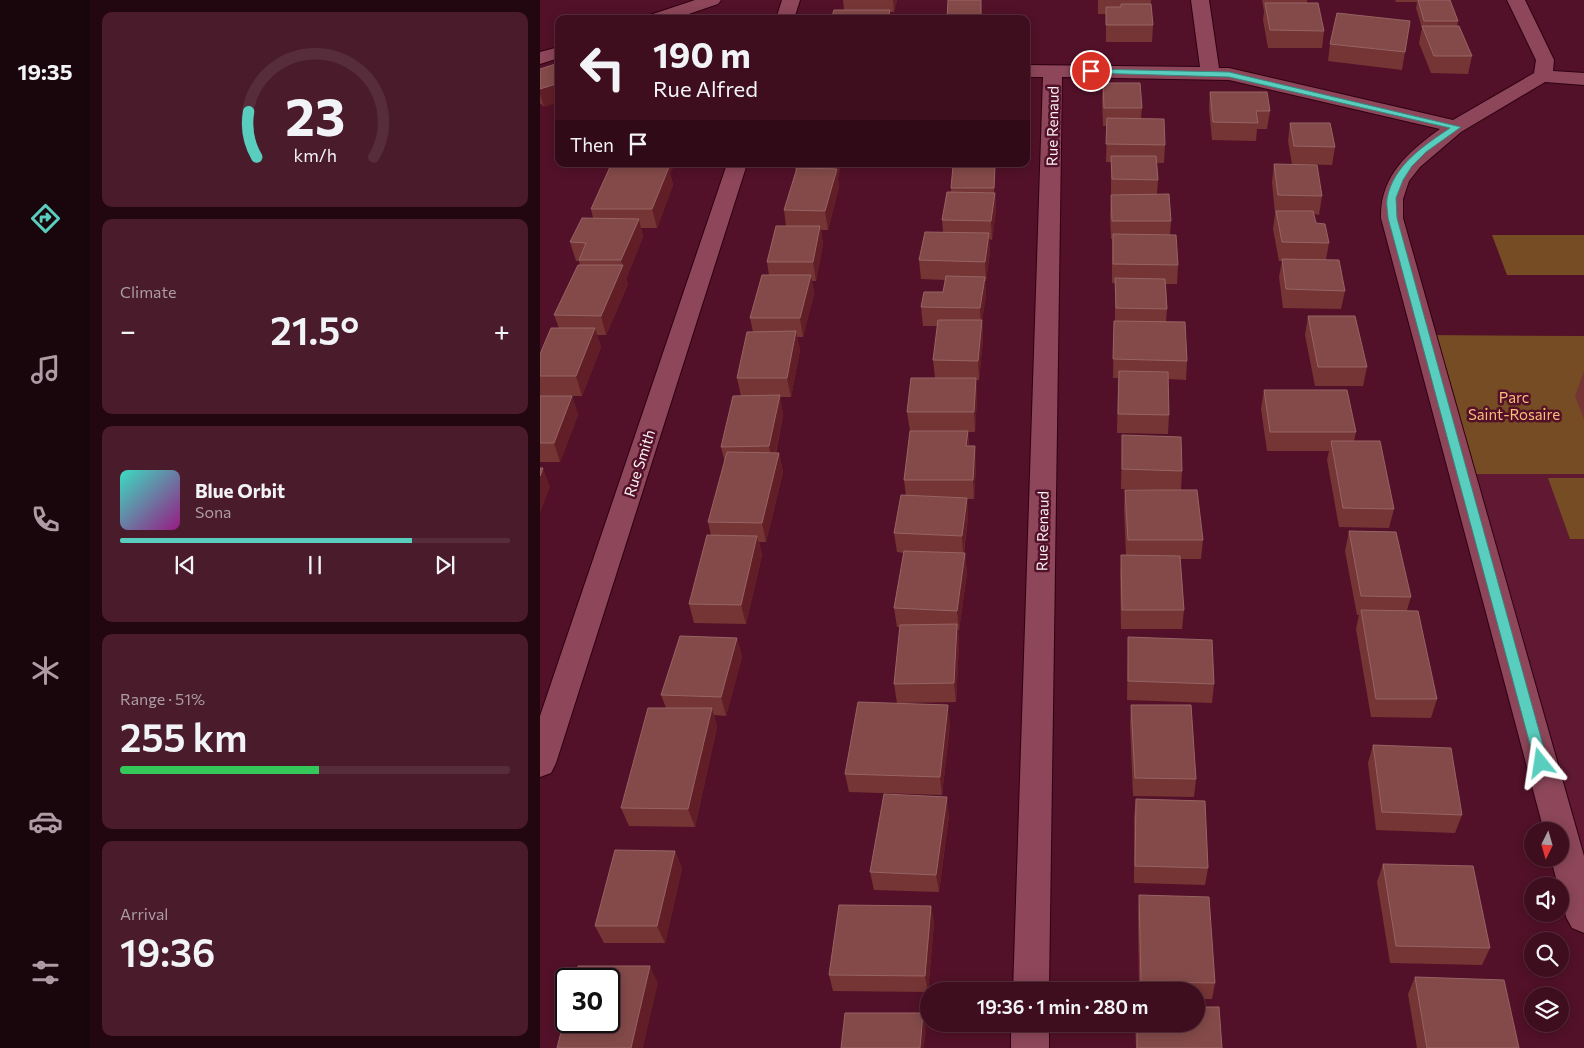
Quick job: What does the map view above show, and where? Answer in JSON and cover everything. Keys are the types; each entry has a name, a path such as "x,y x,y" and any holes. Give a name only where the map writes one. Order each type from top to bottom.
{"street":[{"path":"668,15 712,0"},
{"path":"786,15 791,0"},
{"path":"1200,0 1210,73"},
{"path":"1516,0 1545,60 1542,76"},
{"path":"540,58 555,53"},
{"path":"1030,71 1229,74 1457,127"},
{"name":"Rue Renaud","path":"1031,982 1054,71"},
{"path":"1584,79 1542,76 1457,127 1424,150 1409,164 1399,180 1392,198 1392,218 1584,917"},
{"name":"Rue Smith","path":"540,763 736,167"},
{"path":"1030,1032 1030,1048"}],"shaded area":[{"path":"1462,474 1584,474 1584,918 1569,863 1569,822 1558,822"}],"green space":[{"path":"1492,235 1584,235 1584,275 1507,275"},
{"name":"Parc Saint-Rosaire","path":"1423,335 1584,336 1584,474 1462,474"},
{"path":"1548,478 1584,478 1584,539 1570,539"}],"building":[{"path":"948,0 981,0 981,15 947,15"},
{"path":"1418,0 1450,0 1458,21 1424,21"},
{"path":"1265,3 1318,3 1324,31 1270,30"},
{"path":"1121,4 1151,4 1153,25 1106,25 1106,7 1121,7"},
{"path":"834,10 890,10 889,15 832,15"},
{"path":"1337,13 1410,21 1405,52 1330,44"},
{"path":"1422,26 1459,26 1472,56 1434,56"},
{"path":"555,64 555,84 540,89 540,69"},
{"path":"1103,83 1140,83 1142,108 1104,108"},
{"path":"1210,92 1267,92 1270,111 1256,111 1258,123 1213,122"},
{"path":"1107,118 1164,119 1165,145 1106,144"},
{"path":"1290,123 1330,123 1335,147 1294,146"},
{"path":"1111,156 1156,156 1158,180 1112,179"},
{"path":"1274,164 1317,165 1322,196 1278,195"},
{"path":"610,167 669,167 652,209 591,209"},
{"path":"953,167 995,167 994,188 951,188"},
{"path":"797,168 837,169 825,211 784,210"},
{"path":"947,192 995,193 991,221 942,220"},
{"path":"1169,194 1171,221 1112,221 1111,195"},
{"path":"1276,211 1313,211 1316,223 1325,224 1329,243 1282,242"},
{"path":"582,218 639,219 621,260 579,260 586,243 570,242"},
{"path":"776,226 820,226 813,262 767,262"},
{"path":"925,232 989,233 985,262 919,260"},
{"path":"1113,234 1176,235 1178,265 1113,264"},
{"path":"1282,259 1339,260 1345,291 1286,289"},
{"path":"578,265 623,265 601,316 554,315"},
{"path":"762,275 811,275 800,318 750,318"},
{"path":"946,276 985,277 980,308 921,307 924,292 943,292"},
{"path":"1115,278 1165,279 1167,309 1116,308"},
{"path":"1308,316 1355,316 1367,367 1318,367"},
{"path":"938,320 982,320 978,361 933,360"},
{"path":"1114,321 1185,322 1187,361 1113,359"},
{"path":"551,328 595,328 576,376 540,376 540,354"},
{"path":"796,331 787,378 737,378 747,332"},
{"path":"1119,371 1168,372 1169,415 1118,414"},
{"path":"911,378 976,378 974,412 907,412"},
{"path":"1264,390 1347,390 1356,432 1270,432"},
{"path":"780,395 769,446 721,447 733,396"},
{"path":"540,396 572,396 554,443 540,443"},
{"path":"910,431 968,431 966,446 975,446 973,480 904,480"},
{"path":"1122,435 1181,437 1182,471 1122,469"},
{"path":"1331,441 1380,441 1394,509 1343,508"},
{"path":"727,452 779,453 762,523 708,522"},
{"path":"1125,490 1197,490 1203,540 1128,540"},
{"path":"901,495 967,498 962,536 894,533"},
{"path":"1349,531 1396,532 1411,597 1361,596"},
{"path":"707,535 757,536 741,605 689,604"},
{"path":"904,551 965,553 957,611 894,608"},
{"path":"1121,555 1180,556 1184,610 1122,610"},
{"path":"1361,610 1418,611 1437,699 1376,699"},
{"path":"957,624 954,683 894,684 900,625"},
{"path":"680,636 737,638 721,697 661,695"},
{"path":"1128,637 1212,640 1214,684 1128,681"},
{"path":"858,702 948,705 940,777 845,774"},
{"path":"1131,705 1191,705 1196,779 1135,778"},
{"path":"648,708 712,708 688,809 621,808"},
{"path":"1373,745 1451,748 1462,815 1382,812"},
{"path":"884,794 947,797 936,875 870,872"},
{"path":"1136,799 1205,801 1208,868 1135,866"},
{"path":"615,850 675,851 657,926 595,926"},
{"path":"1383,864 1473,866 1490,948 1396,946"},
{"path":"1139,895 1209,897 1215,983 1141,982"},
{"path":"839,905 931,906 925,976 829,975"},
{"path":"578,966 650,966 631,1048 557,1048 561,1033 620,1033 620,968 578,968"},
{"path":"1415,977 1504,980 1519,1048 1427,1048"},
{"path":"1205,1007 1219,1007 1222,1048 1137,1048 1137,1032 1205,1032"},
{"path":"845,1013 920,1013 920,1048 841,1048"}],"route":[{"path":"1091,71 1229,74 1457,127 1424,150 1409,164 1399,180 1392,198 1392,218 1541,763"}]}
